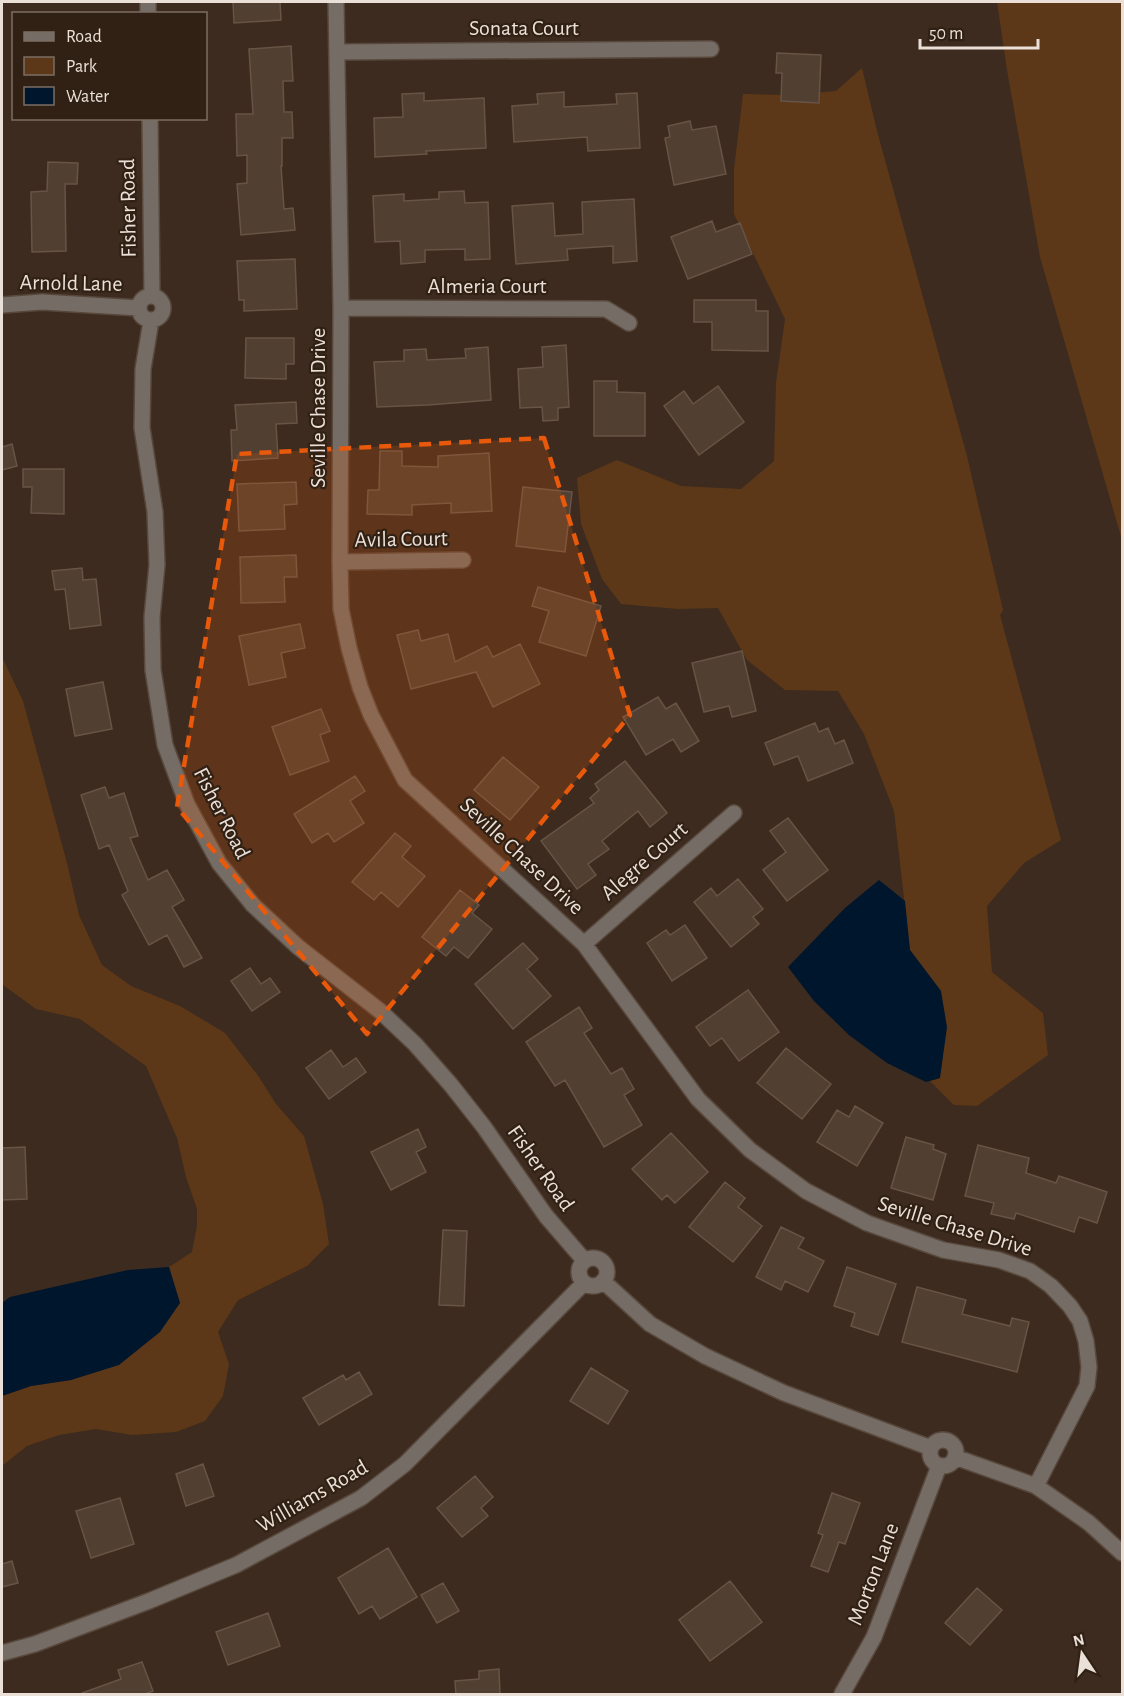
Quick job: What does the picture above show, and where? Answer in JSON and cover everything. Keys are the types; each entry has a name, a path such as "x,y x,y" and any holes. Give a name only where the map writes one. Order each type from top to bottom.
{"street":[{"name":"Seville Chase Drive","path":"336,2 341,308 341,609 360,687 371,715 405,780 584,944 698,1099 750,1150 806,1191 867,1223 943,1250 999,1260 1030,1271 1051,1286 1070,1306 1080,1322 1086,1341 1089,1367 1087,1386 1036,1486"},
{"name":"Sonata Court","path":"337,52 711,49"},
{"name":"Fisher Road","path":"150,120 152,296 160,300 163,308 161,315 151,321 143,369 142,428 155,512 157,565 152,617 153,670 165,744 187,804 219,862 253,905 298,947 380,1011 415,1044 484,1127 546,1216 584,1260 594,1257 603,1261 607,1269 603,1281"},
{"path":"151,321 141,315 139,308 145,298 152,296"},
{"name":"Arnold Lane","path":"2,305 42,302 139,308"},
{"name":"Almeria Court","path":"341,308 606,309 629,323"},
{"name":"Avila Court","path":"340,562 463,561"},
{"name":"Alegre Court","path":"584,944 734,813"},
{"path":"584,1260 578,1271 584,1283 593,1286 603,1281 650,1324 705,1356 784,1393 931,1448"},
{"name":"Williams Road","path":"2,1653 35,1644 149,1601 236,1564 361,1498 405,1464 584,1283"},
{"path":"945,1440 955,1449 955,1457 947,1465 939,1466 930,1457 931,1448 937,1442 945,1440"},
{"path":"955,1457 1036,1486 1089,1523 1122,1553"},
{"name":"Morton Lane","path":"842,1695 874,1637 939,1466"}],"highlighted area":[{"path":"544,438 630,715 367,1034 177,807 237,454"}],"green space":[{"path":"997,2 1122,2 1122,540 1040,257"},
{"path":"862,68 877,131 967,456 1003,610 1000,615 1061,840 1024,863 987,906 992,972 1043,1013 1048,1055 977,1106 954,1105 930,1081 940,1078 941,991 910,950 894,811 864,734 838,691 785,690 747,660 718,608 678,609 621,604 602,579 581,524 577,478 617,460 681,486 741,489 774,461 776,383 785,319 734,214 734,169 743,94 789,95 836,91"},
{"path":"2,657 23,701 79,915 102,965 131,986 180,1006 225,1033 259,1077 276,1104 304,1136 323,1204 329,1244 307,1266 238,1300 218,1332 229,1364 223,1396 205,1421 176,1432 132,1435 96,1429 59,1435 27,1446 2,1466 2,1396 31,1386 71,1380 180,1303 169,1267 192,1252 197,1226 197,1209 186,1177 177,1138 146,1066 80,1019 36,1009 3,985"}],"water":[{"path":"879,880 905,901 910,950 941,991 947,1027 940,1078 926,1082 887,1063 849,1035 814,1001 788,967 845,908"},
{"path":"169,1267 180,1303 160,1332 119,1365 71,1380 31,1386 2,1396 2,1303 10,1297 128,1270"}],"building":[{"path":"233,2 280,2 281,20 234,23"},
{"path":"291,46 293,81 283,81 284,112 292,112 293,138 282,138 281,166 284,209 293,208 295,230 241,235 237,184 247,183 247,155 237,156 236,114 253,114 249,49"},
{"path":"777,53 821,55 819,103 781,101 782,73 776,73"},
{"path":"564,92 564,107 617,104 616,94 637,93 640,148 588,151 587,137 514,142 512,106 538,104 537,94"},
{"path":"424,93 424,101 484,98 486,148 426,151 427,154 375,157 374,118 403,117 402,94"},
{"path":"690,121 692,130 716,126 726,174 674,185 665,138 670,137 668,126"},
{"path":"48,162 78,163 77,184 65,184 66,251 32,252 31,192 47,191"},
{"path":"464,191 465,203 488,202 490,259 465,260 465,249 425,250 425,262 401,264 400,241 375,242 373,196 404,194 404,201 439,199 439,192"},
{"path":"634,199 637,261 613,263 613,246 567,249 568,260 516,264 512,206 553,203 555,236 583,234 582,202"},
{"path":"712,221 716,232 740,223 752,254 688,279 671,237"},
{"path":"295,259 297,309 244,311 244,300 239,300 237,261"},
{"path":"694,300 756,300 756,311 768,311 768,351 712,350 712,322 694,322"},
{"path":"246,338 294,338 294,364 286,364 286,379 245,378"},
{"path":"566,345 569,407 558,408 558,420 543,421 542,407 520,408 518,369 543,367 542,347"},
{"path":"488,347 491,400 377,407 374,362 404,361 404,350 426,349 427,360 466,358 465,349"},
{"path":"594,381 617,381 617,392 645,393 645,436 594,436"},
{"path":"718,386 744,422 699,455 664,406 684,391 693,404"},
{"path":"296,402 297,423 276,424 278,458 232,461 231,430 237,430 235,405"},
{"path":"12,444 17,466 2,470 2,447"},
{"path":"380,451 402,451 402,466 438,467 438,456 489,453 492,511 451,513 451,503 412,505 412,515 367,514 368,490 379,490"},
{"path":"23,469 64,469 64,514 31,513 32,487 23,487"},
{"path":"296,482 297,504 284,505 285,529 239,531 237,484"},
{"path":"523,487 572,492 565,552 516,546"},
{"path":"296,555 297,577 284,577 285,602 241,603 240,557"},
{"path":"82,568 83,580 96,579 101,625 70,629 65,589 55,590 52,571"},
{"path":"538,587 601,606 586,656 539,642 549,611 532,606"},
{"path":"300,624 305,648 281,653 286,677 249,685 239,636"},
{"path":"418,630 421,641 448,634 455,662 487,646 493,657 520,644 540,684 493,707 476,672 411,689 397,635"},
{"path":"742,651 756,711 732,717 729,706 704,712 692,663"},
{"path":"103,682 112,729 75,736 66,689"},
{"path":"658,697 666,709 676,703 699,741 681,752 673,739 646,755 623,717"},
{"path":"321,709 330,731 320,735 329,761 290,775 272,727"},
{"path":"815,723 819,732 828,728 835,744 844,740 853,763 808,781 798,756 774,765 765,743"},
{"path":"503,757 539,787 510,820 474,790"},
{"path":"625,761 667,813 650,827 638,811 602,841 609,849 588,864 596,875 577,889 541,841 594,803 590,798 599,790 595,784"},
{"path":"355,776 365,791 350,801 364,823 334,842 328,833 312,843 294,814"},
{"path":"105,787 109,798 124,793 138,836 130,838 148,880 167,870 184,900 172,907 202,958 184,967 167,935 149,945 122,895 128,891 109,845 99,849 81,795"},
{"path":"788,818 828,870 787,901 763,870 786,852 770,831"},
{"path":"395,833 411,846 402,857 425,876 398,907 381,892 374,900 352,882"},
{"path":"738,879 763,909 753,917 759,924 731,947 694,902 711,888 717,896"},
{"path":"460,890 479,905 472,913 492,929 468,958 454,947 446,956 422,937"},
{"path":"685,925 707,958 672,981 647,943 666,930 670,935"},
{"path":"523,943 538,959 527,969 551,996 513,1029 475,984"},
{"path":"250,968 261,984 270,978 280,992 252,1011 231,981"},
{"path":"748,990 779,1032 739,1061 722,1038 710,1046 696,1027"},
{"path":"579,1007 592,1028 584,1033 611,1074 622,1068 634,1089 624,1095 642,1125 604,1147 565,1080 555,1086 526,1042"},
{"path":"786,1048 831,1084 802,1119 757,1083"},
{"path":"331,1050 343,1067 356,1058 366,1072 329,1099 306,1068"},
{"path":"855,1106 883,1123 857,1166 817,1142 837,1110 849,1117"},
{"path":"418,1129 426,1147 416,1152 426,1172 391,1190 371,1152"},
{"path":"671,1133 708,1172 675,1203 667,1195 662,1200 632,1169"},
{"path":"906,1137 934,1145 933,1149 946,1154 933,1200 891,1188"},
{"path":"978,1145 1029,1158 1026,1173 1056,1183 1059,1176 1107,1192 1097,1223 1079,1217 1074,1232 1016,1213 1014,1219 991,1214 994,1203 965,1196"},
{"path":"25,1147 27,1199 2,1200 2,1148"},
{"path":"725,1182 745,1198 738,1207 762,1226 733,1262 689,1227"},
{"path":"781,1227 804,1238 798,1248 824,1261 808,1292 785,1281 781,1290 756,1277"},
{"path":"443,1230 467,1231 464,1306 439,1305"},
{"path":"847,1267 896,1284 878,1335 851,1326 855,1313 834,1306"},
{"path":"917,1287 966,1300 962,1314 1010,1326 1012,1318 1029,1322 1017,1372 902,1342"},
{"path":"591,1368 628,1391 608,1424 570,1401"},
{"path":"359,1372 372,1394 319,1425 303,1398 343,1375 346,1380"},
{"path":"203,1464 214,1496 186,1506 176,1474"},
{"path":"475,1476 493,1497 481,1508 488,1516 462,1537 437,1508"},
{"path":"832,1493 860,1503 845,1544 839,1542 828,1572 811,1566 823,1535 818,1533"},
{"path":"120,1498 134,1544 91,1558 76,1511"},
{"path":"388,1548 417,1597 380,1619 372,1606 359,1614 338,1578"},
{"path":"12,1561 18,1583 2,1587 2,1564"},
{"path":"730,1581 762,1622 710,1661 679,1620"},
{"path":"443,1583 459,1611 437,1623 421,1595"},
{"path":"977,1588 1002,1610 970,1645 945,1623"},
{"path":"268,1613 280,1646 228,1665 216,1632"},
{"path":"142,1662 153,1691 142,1695 82,1695 82,1693 121,1679 118,1670"},
{"path":"499,1669 500,1695 456,1695 455,1681 479,1679 479,1671"}]}
